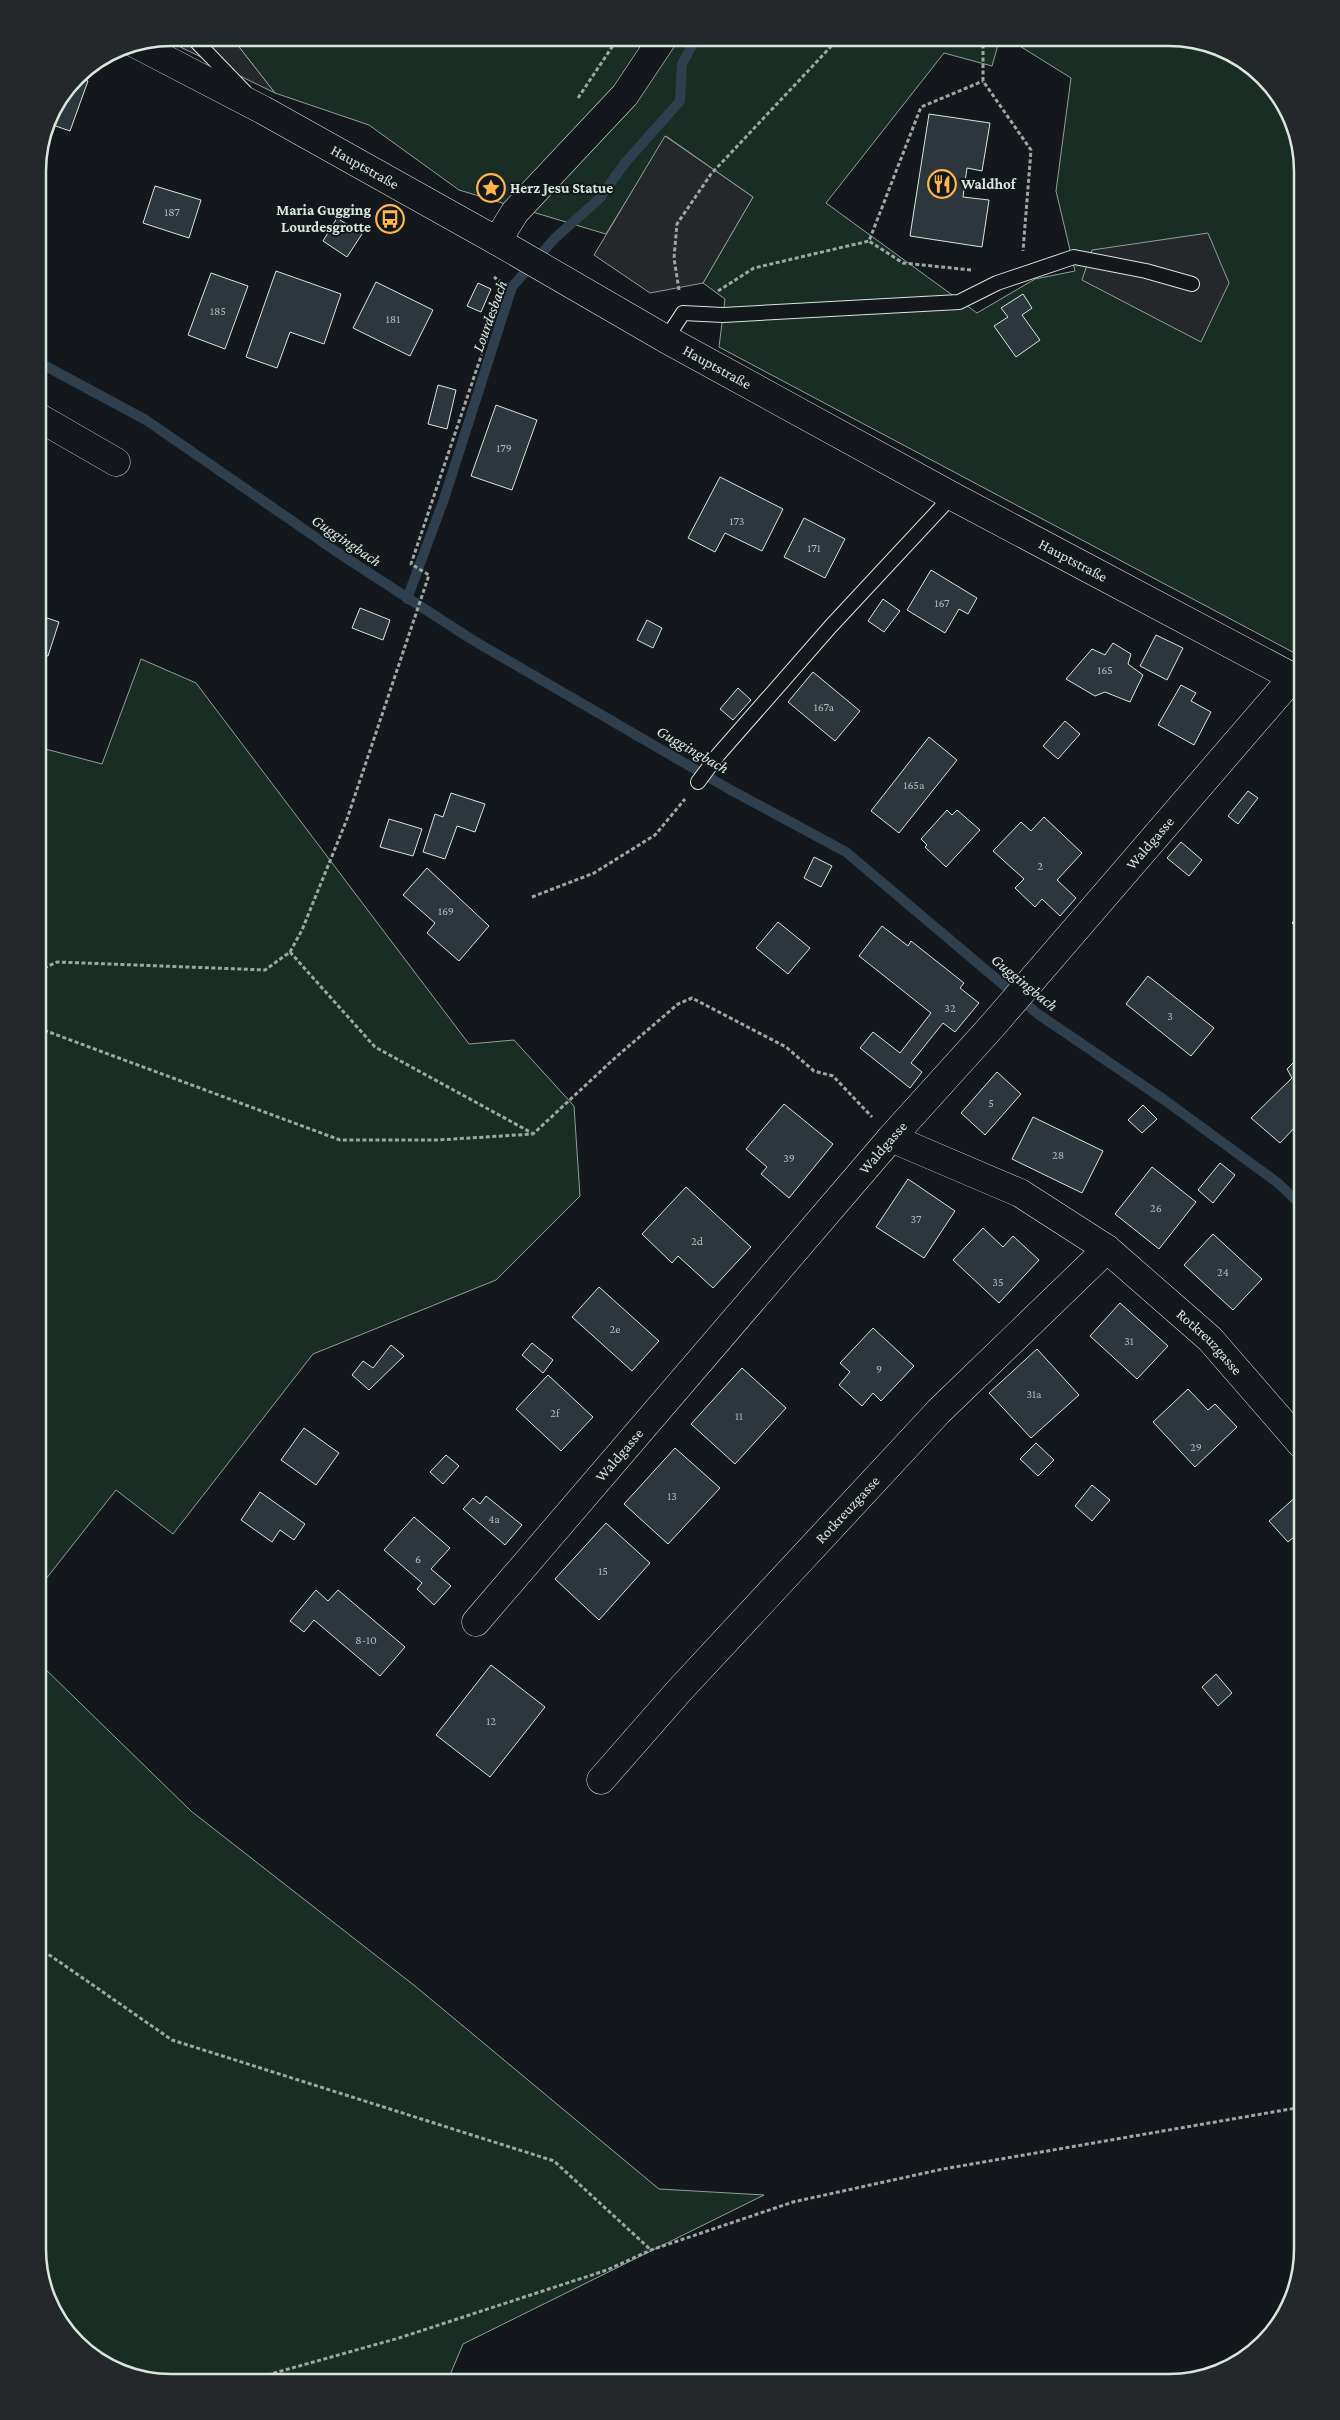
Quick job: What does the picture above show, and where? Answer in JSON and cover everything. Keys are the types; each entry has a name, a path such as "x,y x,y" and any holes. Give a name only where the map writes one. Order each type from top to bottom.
{"street":[{"path":"507,246 515,212 625,95 657,47"},
{"name":"Hauptstraße","path":"146,49 263,110 507,246 666,339 952,496 1294,677"},
{"path":"47,421 116,462"},
{"name":"Waldgasse","path":"476,1622 891,1138 1294,684"},
{"name":"Rotkreuzgasse","path":"891,1138 1020,1193 1107,1249 1210,1339 1294,1437"},
{"name":"Rotkreuzgasse","path":"600,1780 678,1692 939,1411 1107,1249"}],"lane":[{"path":"202,47 263,110"},
{"path":"666,339 683,313 723,315 958,302 997,283 1074,257 1146,271 1192,284"},
{"path":"698,782 718,755 831,626 952,496"}],"path":[{"path":"831,47 711,174 678,224 674,258 683,313 754,268 869,241 903,263 1021,275 1031,150 983,81 983,47"},
{"path":"869,241 921,107 983,81"},
{"path":"47,967 57,962 265,970 290,952 302,930 347,819 423,595 429,575 411,564 506,285 485,270 507,246"},
{"path":"532,897 594,873 656,835 698,782"},
{"path":"290,952 375,1047 533,1134"},
{"path":"47,1031 340,1140 438,1140 533,1134 616,1057 678,1004 692,998 786,1047 814,1071 833,1076 891,1138"},
{"path":"46,1953 172,2040 554,2161 651,2250"},
{"path":"273,2373 408,2335 607,2270 651,2250 793,2202 943,2169 1294,2108"}],"green space":[{"path":"239,47 997,47 992,66 944,53 826,203 977,313 1035,279 1075,271 1056,191 1071,78 1021,47 1177,47 1209,53 1224,59 1251,77 1268,95 1277,109 1287,131 1294,171 1294,653 719,347 725,299 703,283 753,197 666,136 606,234 459,190 369,125 275,93"},
{"path":"141,659 196,683 469,1044 514,1040 574,1106 580,1196 496,1280 313,1354 173,1534 116,1490 46,1578 47,749 102,764"},
{"path":"46,1670 191,1811 415,1986 659,2189 764,2195 463,2344 451,2373 163,2373 131,2367 109,2357 83,2337 63,2311 51,2281 46,2249"}],"shaded area":[{"path":"180,47 239,47 275,93"},
{"path":"665,136 753,197 703,283 650,293 594,255"},
{"path":"1208,233 1229,283 1201,342 1082,280 1092,250"}],"building":[{"path":"86,80 88,81 70,131 55,126 56,123 72,95"},
{"name":"Waldhof","path":"929,114 990,123 982,171 967,168 963,197 989,200 982,247 910,236"},
{"path":"155,186 201,200 189,238 143,223"},
{"path":"337,218 362,234 347,257 323,241"},
{"path":"276,271 341,294 324,344 290,332 277,368 246,357"},
{"path":"211,273 248,286 225,349 188,335"},
{"path":"376,282 433,310 410,356 353,328"},
{"path":"478,283 491,289 481,312 467,306"},
{"path":"1023,294 1032,308 1022,315 1040,340 1016,357 994,326 1008,317 1001,308"},
{"path":"438,385 456,390 447,429 428,424"},
{"path":"496,405 537,420 512,490 471,476"},
{"path":"720,477 783,509 762,551 725,533 715,552 688,538"},
{"path":"804,518 845,539 825,578 784,557"},
{"path":"931,570 977,598 968,614 959,609 945,633 907,610"},
{"path":"883,599 900,611 884,632 868,621"},
{"path":"360,608 390,620 383,640 352,628"},
{"path":"47,618 59,622 47,656"},
{"path":"647,620 662,628 653,648 637,640"},
{"path":"1156,635 1183,648 1167,680 1140,666"},
{"path":"1113,643 1131,654 1128,664 1143,675 1130,702 1105,692 1095,696 1066,679 1092,649 1105,655"},
{"path":"813,672 860,711 835,741 788,702"},
{"path":"1181,685 1196,693 1191,701 1211,712 1194,745 1158,725"},
{"path":"738,688 751,700 733,720 720,709"},
{"path":"1065,721 1080,734 1058,759 1043,746"},
{"path":"929,737 957,760 899,833 871,811"},
{"path":"1248,791 1258,798 1238,824 1228,816"},
{"path":"451,793 485,804 475,832 457,826 445,859 423,852 435,814 443,817"},
{"path":"947,810 952,815 957,810 980,830 946,867 925,847 927,845 921,839"},
{"path":"1044,817 1082,853 1057,880 1076,898 1060,916 1042,899 1035,907 1015,888 1024,879 993,851 1021,822 1031,831"},
{"path":"389,819 422,829 413,856 380,847"},
{"path":"1181,842 1202,860 1189,876 1167,858"},
{"path":"814,857 832,866 821,887 804,878"},
{"path":"427,868 489,926 459,961 427,933 435,923 403,895"},
{"path":"778,922 810,948 788,974 756,948"},
{"path":"882,926 908,946 911,941 964,983 960,988 979,1003 955,1032 943,1023 911,1063 922,1072 910,1088 860,1048 873,1032 900,1053 931,1013 859,956"},
{"path":"1148,976 1214,1028 1191,1056 1126,1004"},
{"path":"1294,1062 1294,1128 1280,1143 1251,1118 1292,1078 1287,1069"},
{"path":"997,1072 1021,1094 985,1135 961,1113"},
{"path":"784,1104 833,1144 789,1198 761,1174 767,1167 746,1149"},
{"path":"1143,1105 1157,1119 1142,1133 1128,1120"},
{"path":"1033,1117 1103,1151 1082,1193 1012,1159"},
{"path":"1220,1163 1235,1175 1213,1203 1198,1190"},
{"path":"1152,1167 1196,1202 1159,1249 1115,1214"},
{"path":"908,1179 955,1211 924,1258 876,1227"},
{"path":"686,1187 751,1247 713,1288 678,1256 672,1263 642,1234"},
{"path":"983,1228 1003,1247 1013,1236 1039,1260 999,1303 953,1260"},
{"path":"1213,1234 1262,1279 1233,1310 1184,1265"},
{"path":"599,1287 659,1341 632,1371 572,1317"},
{"path":"1120,1303 1168,1346 1137,1379 1090,1336"},
{"path":"873,1328 914,1366 881,1401 873,1393 862,1406 839,1385 850,1372 840,1363"},
{"path":"532,1343 553,1360 543,1373 522,1355"},
{"path":"391,1345 404,1356 369,1390 352,1375 363,1361 373,1368"},
{"path":"1037,1349 1079,1395 1031,1438 989,1393"},
{"path":"742,1368 786,1408 735,1464 691,1424"},
{"path":"548,1375 593,1417 561,1451 516,1409"},
{"path":"1188,1389 1208,1410 1215,1404 1237,1427 1195,1467 1153,1422"},
{"path":"304,1428 339,1453 316,1485 281,1460"},
{"path":"1036,1443 1054,1460 1038,1476 1020,1459"},
{"path":"675,1448 720,1488 668,1544 624,1504"},
{"path":"446,1455 459,1466 443,1484 430,1472"},
{"path":"1092,1485 1110,1500 1092,1521 1075,1506"},
{"path":"260,1492 305,1524 294,1540 280,1530 272,1542 241,1520"},
{"path":"486,1496 522,1525 505,1545 463,1509 473,1498 480,1504"},
{"path":"1294,1498 1294,1537 1288,1542 1269,1521"},
{"path":"414,1517 450,1548 431,1569 451,1586 434,1605 417,1589 422,1583 384,1550"},
{"path":"606,1523 650,1563 599,1620 555,1579"},
{"path":"316,1590 328,1601 338,1590 405,1647 380,1676 314,1620 304,1632 290,1621"},
{"path":"491,1665 545,1707 490,1777 436,1735"},
{"path":"1216,1674 1232,1693 1218,1706 1202,1687"}],"waterway":[{"name":"Lourdesbach","path":"407,599 444,499 512,287 555,238 599,199 625,163 680,101 682,64 691,47"},
{"name":"Guggingbach","path":"47,367 146,420 337,552 471,639 729,789 846,852 1038,1014 1163,1099 1278,1183 1294,1198"}],"place":[{"name":"Waldhof","path":"942,184"},
{"name":"Herz Jesu Statue","path":"491,188"},
{"name":"Maria Gugging Lourdesgrotte","path":"390,219"}]}
